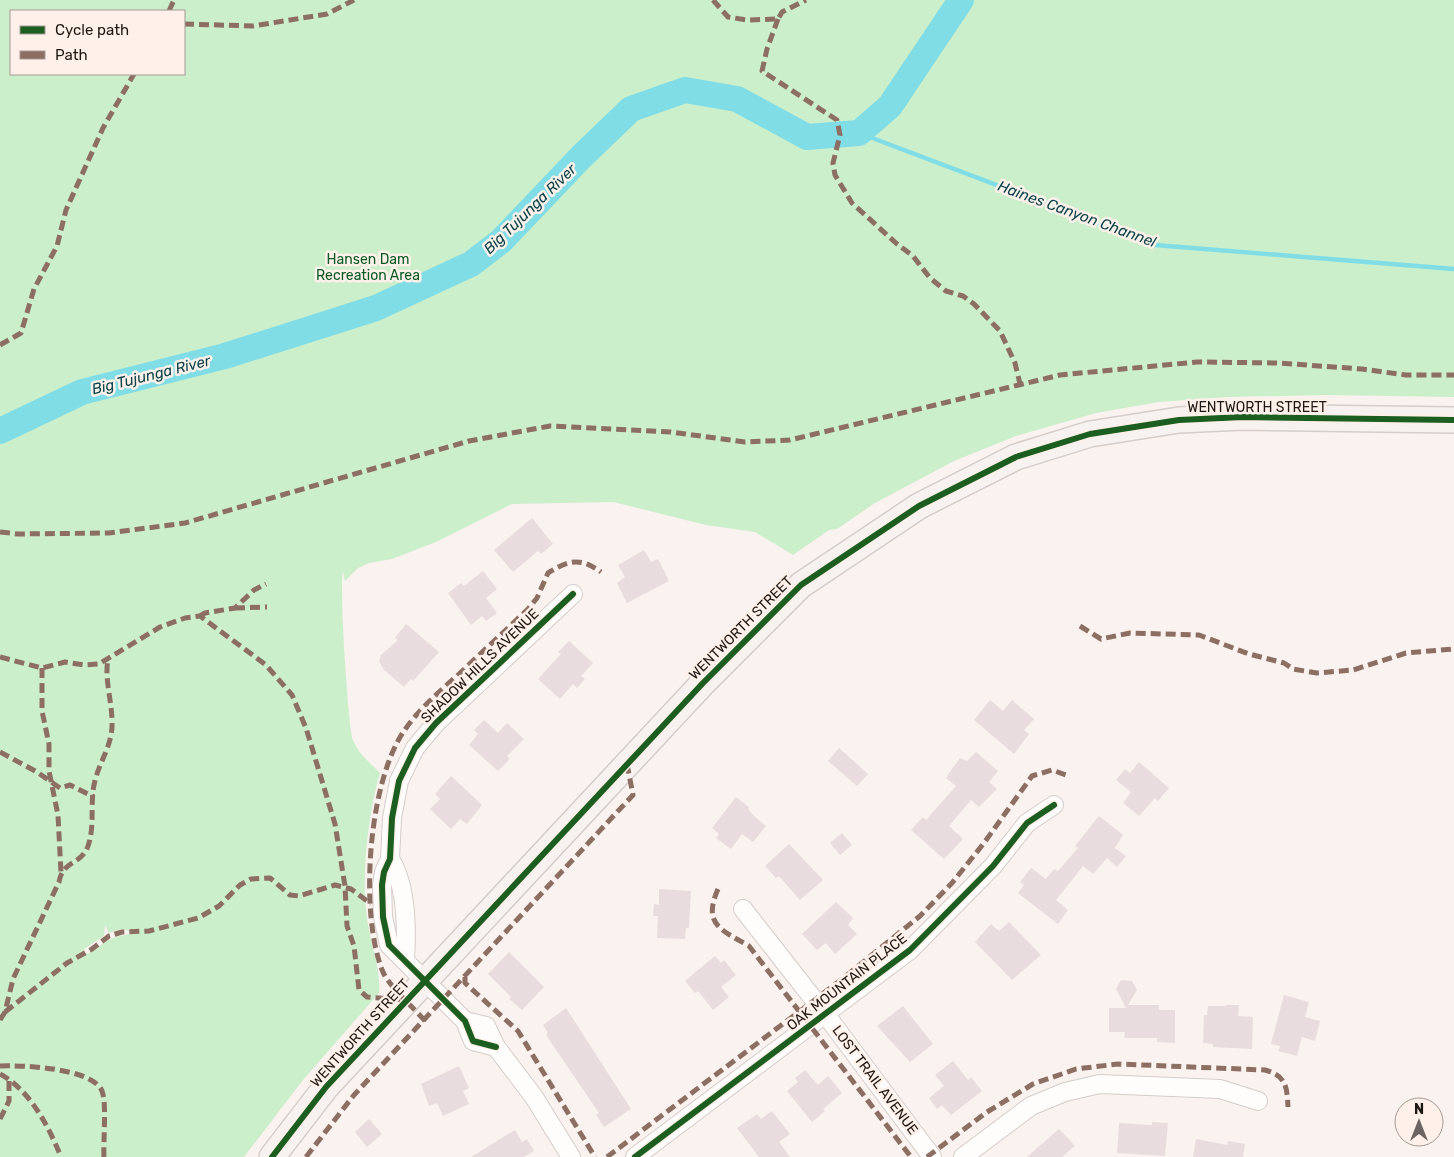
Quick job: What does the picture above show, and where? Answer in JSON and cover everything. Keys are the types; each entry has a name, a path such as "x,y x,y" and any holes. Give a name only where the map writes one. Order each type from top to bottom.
{"main road":[{"name":"WENTWORTH STREET","path":"272,1157 326,1087 703,682 801,585 919,506 1016,457 1090,434 1169,421 1243,417 1454,420"}],"street":[{"name":"SHADOW HILLS AVENUE","path":"571,1157 534,1098 496,1047 486,1026 465,1021 389,945 382,885 384,872 390,859 392,818 399,781 416,748 436,723 573,594"},
{"name":"OAK MOUNTAIN PLACE","path":"635,1157 910,950 993,866 1027,823 1054,805"},
{"name":"SHADOW HILLS AVENUE","path":"390,859 398,871 402,884 406,939 405,960"},
{"path":"383,904 387,898 392,896 398,897 403,902"},
{"name":"LOST TRAIL AVENUE","path":"742,909 826,1015 932,1157"},
{"path":"963,1157 1031,1106 1066,1092 1100,1084 1220,1089 1258,1101"}],"green space":[{"name":"Hansen Dam Recreation Area","path":"0,0 1454,0 1454,397 1326,395 1228,397 1159,402 1096,413 1016,436 954,461 875,503 837,529 829,530 793,555 755,532 706,525 613,502 512,504 436,542 392,559 369,563 358,568 345,581 343,572 343,627 351,730 353,740 358,749 380,773 372,807 365,864 365,901 368,928 377,965 379,993 303,1080 244,1157 0,1157","holes":["105,925 109,933 121,929 137,933 112,938 92,952 85,954 84,949 104,936"]}],"building":[{"path":"532,518 553,544 541,554 538,551 513,572 494,550"},
{"path":"644,550 651,562 658,559 669,581 627,603 617,583 625,577 618,565"},
{"path":"483,571 497,589 486,598 497,613 486,621 482,616 471,625 448,593 461,583 464,586"},
{"path":"406,624 439,652 413,681 411,679 404,687 384,670 379,661 381,655 398,640 395,638"},
{"path":"569,641 593,663 581,676 585,679 577,688 573,684 560,699 538,679 561,654 558,652"},
{"path":"990,700 1003,711 1012,700 1034,719 1024,730 1029,734 1014,754 974,720"},
{"path":"484,720 498,733 507,723 524,739 507,756 510,759 498,771 469,745 478,734 474,730"},
{"path":"839,748 868,774 857,786 828,761"},
{"path":"976,752 998,771 989,782 997,789 979,807 971,800 949,826 963,839 944,859 911,830 923,817 926,820 956,786 946,778 960,758 967,761"},
{"path":"1139,762 1169,788 1158,801 1155,798 1139,816 1123,803 1131,792 1116,780 1125,769 1130,773"},
{"path":"451,776 482,805 467,824 460,819 451,829 430,809 440,799 435,794"},
{"path":"736,797 749,807 748,809 755,817 766,826 753,842 742,834 731,849 716,838 719,834 712,828"},
{"path":"1099,816 1123,835 1115,848 1126,856 1117,867 1107,858 1093,874 1083,866 1056,900 1068,910 1058,924 1018,893 1024,885 1020,882 1031,868 1046,879 1054,869 1058,871 1078,848 1075,846"},
{"path":"842,833 852,845 840,855 830,843"},
{"path":"789,844 823,880 800,900 779,876 776,878 765,866"},
{"path":"659,889 691,891 689,928 686,928 685,939 657,938 658,916 653,916 654,904 659,905"},
{"path":"836,902 853,918 848,925 857,934 835,954 826,943 817,950 802,934"},
{"path":"1009,922 1041,955 1012,980 975,942 991,924 999,931"},
{"path":"509,952 544,987 522,1010 509,999 511,997 488,974"},
{"path":"715,956 721,963 724,960 736,975 721,987 729,997 713,1010 698,991 695,993 685,981"},
{"path":"1121,980 1132,981 1137,990 1128,1005 1159,1005 1159,1010 1175,1010 1175,1043 1157,1042 1157,1038 1124,1038 1125,1032 1109,1032 1109,1008 1126,1008 1116,989"},
{"path":"1284,995 1309,1002 1305,1017 1320,1021 1315,1041 1302,1037 1297,1056 1278,1051 1280,1046 1271,1044"},
{"path":"1239,1005 1238,1016 1253,1017 1252,1049 1213,1047 1213,1044 1203,1043 1204,1015 1207,1015 1208,1006"},
{"path":"903,1006 933,1044 910,1062 877,1026"},
{"path":"566,1008 631,1109 604,1127 596,1115 599,1113 546,1035 548,1033 543,1025"},
{"path":"953,1061 968,1080 971,1077 982,1091 951,1115 942,1105 937,1109 929,1098 944,1086 935,1075"},
{"path":"459,1066 469,1088 463,1091 469,1104 443,1116 437,1103 429,1106 421,1084"},
{"path":"805,1070 818,1085 828,1076 842,1093 823,1109 825,1111 812,1122 787,1091 798,1082 795,1078"},
{"path":"772,1111 790,1134 779,1142 790,1157 759,1157 737,1128 757,1114 761,1119"},
{"path":"369,1119 382,1134 367,1147 355,1132"},
{"path":"1152,1122 1168,1123 1165,1156 1117,1153 1119,1123 1152,1125"},
{"path":"1059,1129 1075,1146 1062,1157 1027,1157"},
{"path":"515,1130 522,1142 527,1139 534,1151 524,1157 471,1157"},
{"path":"1196,1139 1227,1145 1228,1141 1245,1144 1243,1157 1193,1157"}],"waterway":[{"name":"Big Tujunga River","path":"0,431 82,392 225,356 376,308 471,264 501,241 581,157 631,109 685,90 737,99 807,137 859,133 890,106 961,0"},
{"name":"Haines Canyon Channel","path":"859,133 1155,245 1454,269"}],"marked path":[{"path":"169,10 174,0"},
{"path":"185,24 253,26 327,14 354,0"},
{"path":"713,0 728,17 747,20 778,19 782,12 806,0"},
{"path":"778,19 767,49 762,71 837,120 840,135 833,163 835,175 852,203 913,256 930,278 946,291 963,296 974,304 1000,331 1015,363 1020,384"},
{"path":"0,345 21,333 34,289 57,246 66,210 103,128 133,75"},
{"path":"0,532 18,534 109,533 185,523 469,441 550,426 671,432 745,442 790,440 1060,375 1197,362 1278,363 1362,369 1406,375 1454,375"},
{"path":"425,1021 396,990 383,972 371,918 371,850 375,815 382,783 392,754 404,731 423,708 528,609 537,598 548,573 562,565 574,562 587,564 601,572"},
{"path":"200,616 205,613 235,608 254,590 266,584"},
{"path":"235,608 267,607"},
{"path":"0,657 42,668 65,662 84,665 99,664 160,627 185,618 200,616 266,665 292,695 306,728 335,824 345,886 347,926 354,946 359,990 367,997 406,1000"},
{"path":"1080,626 1101,639 1130,633 1199,635 1249,654 1284,663 1293,669 1317,673 1353,670 1406,653 1454,649"},
{"path":"0,1020 5,1012 13,979 64,869 81,857 88,846 91,831 94,785 109,742 112,727 107,676 108,659"},
{"path":"42,668 42,711 49,744 49,771 58,815 61,873"},
{"path":"0,752 37,772 60,788 70,785 94,797"},
{"path":"306,1157 354,1095 633,795 627,764"},
{"path":"607,1157 841,980 920,916 952,883 984,843 1032,776 1052,770 1066,775"},
{"path":"5,1012 67,963 92,949 109,936 122,932 149,931 198,918 219,906 240,885 251,879 270,878 290,895 299,896 335,885 351,889 371,904"},
{"path":"718,889 712,911 717,925 749,946 911,1157"},
{"path":"465,977 465,983 518,1031 595,1157"},
{"path":"927,1157 987,1112 1033,1084 1076,1069 1118,1064 1265,1070 1277,1075 1284,1083 1288,1107"},
{"path":"0,1066 40,1067 72,1073 96,1083 102,1091 105,1113 104,1157"},
{"path":"0,1074 11,1081 29,1099 51,1134 61,1157"},
{"path":"0,1119 9,1101 9,1081"}],"cycle path":[{"path":"272,1157 326,1087 703,683 801,585 919,506 1016,457 1090,434 1179,420 1243,417 1454,420"},
{"path":"496,1047 473,1041 465,1021 389,945 383,917 382,885 384,872 390,859 392,818 399,781 415,748 436,723 573,594"},
{"path":"635,1157 910,950 993,866 1027,823 1054,805"}]}
